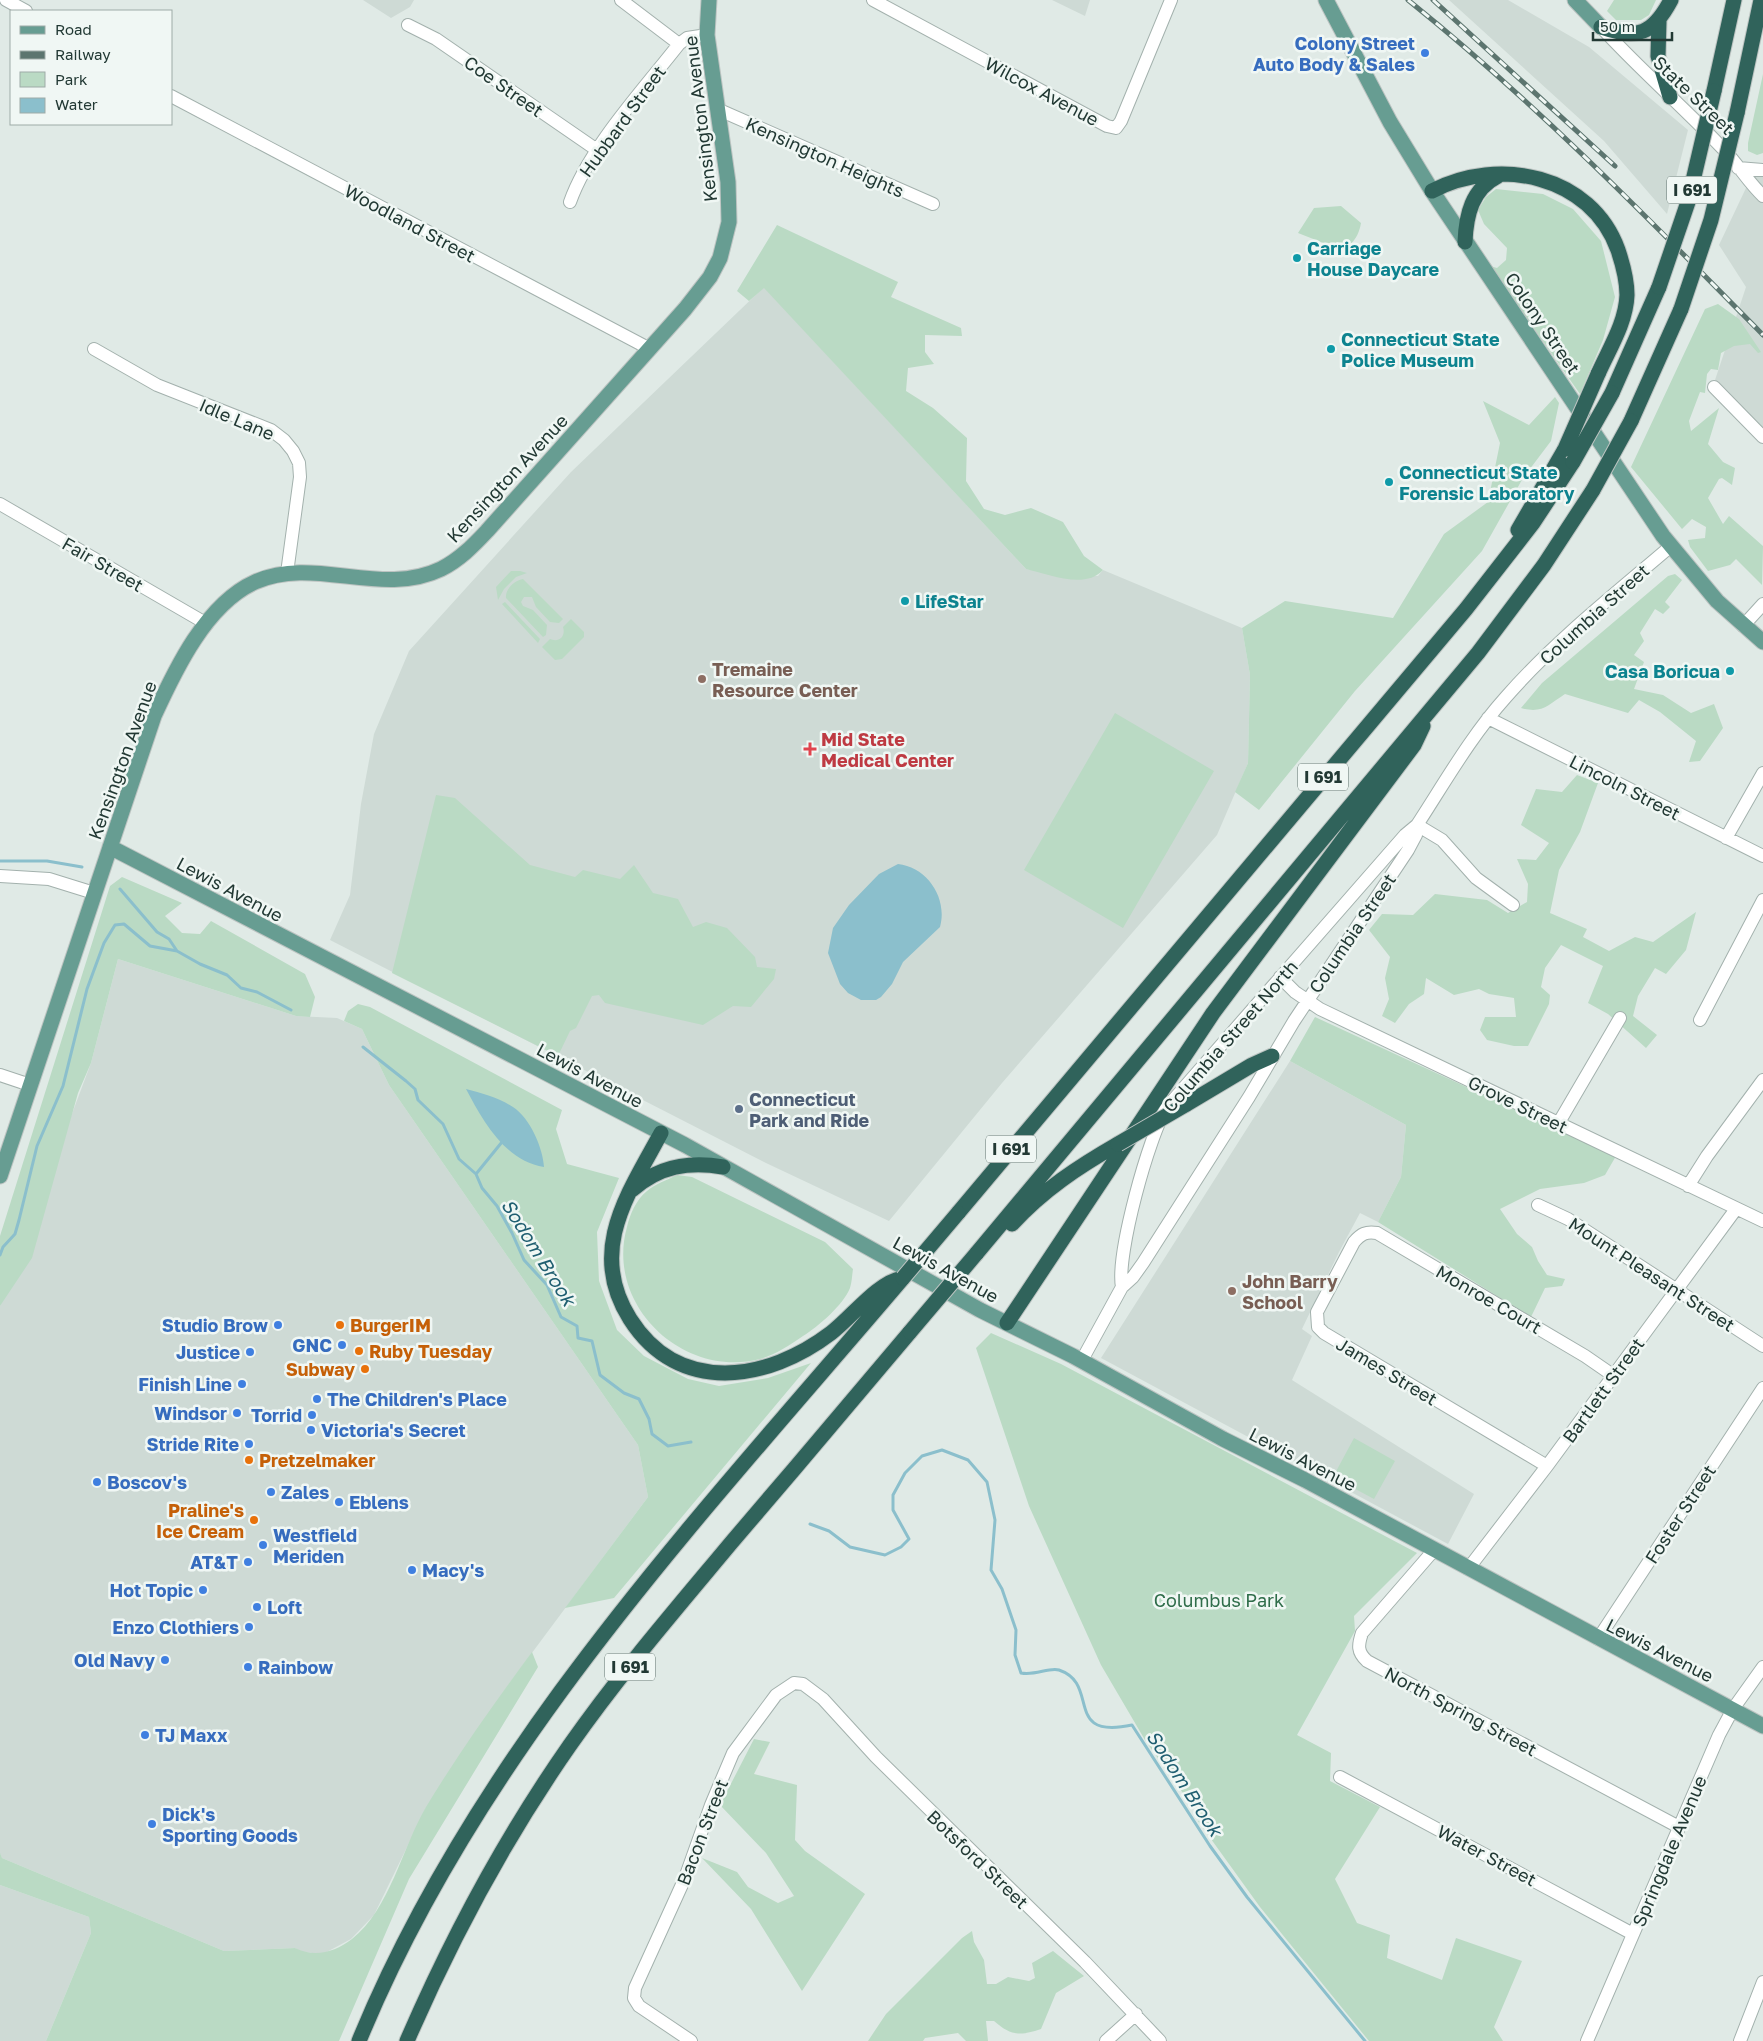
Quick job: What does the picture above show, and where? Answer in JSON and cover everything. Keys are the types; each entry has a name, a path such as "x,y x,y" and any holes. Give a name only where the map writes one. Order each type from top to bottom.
{"highway":[{"path":"1602,27 1633,33 1646,30 1659,21 1671,0"},
{"name":"I 691","path":"359,2041 396,1959 439,1879 499,1779 552,1702 658,1567 868,1309 885,1283 903,1278 1507,558 1542,511 1573,462 1612,393 1659,287 1688,202 1734,0"},
{"name":"I 691","path":"407,2041 444,1959 473,1903 532,1804 570,1745 669,1618 980,1250 1426,714 1520,599 1556,548 1592,490 1631,421 1681,308 1711,220 1761,0"},
{"path":"1659,21 1658,56 1670,97"},
{"path":"1432,191 1476,177 1500,175 1538,177 1564,187 1594,210 1612,236 1624,269 1626,299 1623,318 1565,449 1519,527 1507,558"},
{"path":"1465,242 1473,200 1485,184 1500,175"},
{"path":"1007,1323 1213,1014 1416,743 1426,714"},
{"path":"980,1250 997,1241 1052,1185 1073,1170 1252,1065 1272,1056"},
{"path":"660,1133 618,1214 612,1242 612,1269 617,1290 629,1318 642,1335 659,1350 684,1365 701,1371 725,1374 743,1373 771,1366 821,1340 868,1309"},
{"path":"628,1195 648,1178 677,1166 696,1163 723,1167"}],"main road":[{"name":"Kensington Avenue","path":"0,1176 154,716 177,670 207,624 239,592 254,583 288,573 307,572 405,579 440,570 456,560 487,531 650,349 699,293 710,277 726,240 730,202 707,35 709,0"},
{"name":"Colony Street","path":"1326,0 1384,112 1432,191 1670,546 1717,601 1763,642"},
{"name":"State Street","path":"1575,0 1602,27"},
{"name":"Lewis Avenue","path":"110,847 660,1133 1007,1323 1082,1360 1217,1436 1763,1726"}],"street":[{"path":"6,0 24,10"},
{"path":"621,0 679,44 687,38 707,35"},
{"name":"Wilcox Avenue","path":"873,0 1107,126 1116,128 1121,121 1171,0"},
{"name":"Coe Street","path":"408,25 436,39 597,150"},
{"name":"State Street","path":"1602,27 1725,151 1763,196"},
{"name":"Hubbard Street","path":"570,202 577,183 597,150 679,44"},
{"name":"Woodland Street","path":"172,97 650,349"},
{"name":"Kensington Heights","path":"717,109 933,204"},
{"path":"1738,168 1763,170"},
{"name":"Idle Lane","path":"94,349 156,385 256,424 284,440 299,463 300,477 288,573"},
{"path":"1714,386 1763,437"},
{"name":"Fair Street","path":"0,504 207,624"},
{"name":"Columbia Street","path":"1082,1360 1122,1287 1133,1278 1143,1263 1307,1001 1408,850 1416,837 1417,825 1488,718 1536,666 1670,546"},
{"path":"1743,626 1763,604"},
{"name":"Lincoln Street","path":"1488,718 1763,856"},
{"path":"1726,838 1763,773"},
{"path":"1417,825 1442,840 1476,878 1512,905"},
{"name":"Columbia Street North","path":"1122,1287 1120,1272 1122,1258 1146,1158 1159,1120 1177,1093 1405,834 1417,825"},
{"path":"0,876 40,877 94,893"},
{"path":"1700,1020 1763,900"},
{"name":"Grove Street","path":"1280,976 1292,990 1307,1001 1558,1124 1763,1221"},
{"path":"1558,1124 1620,1018"},
{"path":"0,1076 30,1085"},
{"path":"1688,1186 1707,1156 1763,1080"},
{"name":"Mount Pleasant Street","path":"1538,1205 1568,1219 1763,1346"},
{"name":"Bartlett Street","path":"1468,1569 1548,1466 1736,1209"},
{"name":"Monroe Court","path":"1361,1234 1368,1231 1377,1234 1585,1356 1614,1376"},
{"name":"James Street","path":"1361,1234 1354,1242 1318,1312 1318,1327 1324,1333 1548,1466"},
{"name":"Foster Street","path":"1598,1639 1763,1388"},
{"name":"North Spring Street","path":"1434,1550 1362,1633 1358,1648 1361,1655 1367,1661 1679,1828"},
{"name":"Springdale Avenue","path":"1587,2041 1719,1735 1733,1710 1763,1666"},
{"name":"Bacon Street","path":"674,2030 639,2006 634,1998 635,1988 685,1878 711,1805 733,1753 776,1695 794,1683"},
{"name":"Botsford Street","path":"794,1683 803,1684 823,1699 889,1770 1136,2014 1160,2041"},
{"name":"Water Street","path":"1340,1777 1633,1934"},
{"path":"1740,2041 1763,1982"},
{"path":"1106,2041 1136,2014"},
{"path":"666,2041 674,2030 691,2041"}],"shaded area":[{"path":"363,0 414,0 410,7 391,18"},
{"path":"1052,0 1090,0 1085,16"},
{"path":"1449,0 1508,0 1589,47 1688,130 1667,214 1604,141"},
{"path":"1763,165 1763,429 1715,380 1746,287 1719,245 1746,188"},
{"name":"Mid State Medical Center","path":"764,287 1026,569 1098,576 1103,570 1242,628 1250,675 1248,763 1217,835 1002,1083 889,1221 766,1163 330,940 350,895 361,804 374,734 409,651 571,472"},
{"path":"118,959 296,1016 337,1018 362,1029 389,1085 638,1445 648,1497 511,1681 426,1808 374,1915 351,1939 323,1954 302,1952 295,1948 224,1951 2,1858 0,1854 0,1306 91,1063"},
{"name":"John Barry School","path":"1290,1061 1406,1125 1401,1177 1378,1222 1360,1213 1339,1252 1302,1329 1312,1336 1292,1380 1474,1494 1448,1544 1101,1358"},
{"path":"0,1885 89,1917 91,1933 46,2041 0,2041"}],"green space":[{"path":"1614,0 1656,0 1649,15 1641,20 1616,20 1607,11"},
{"path":"1763,74 1763,153 1757,155 1748,151 1748,143"},
{"path":"1496,189 1543,194 1573,209 1601,241 1615,297 1603,340 1580,394 1490,266 1497,268 1506,260 1507,248 1484,224 1478,210 1486,197"},
{"path":"1341,206 1361,223 1360,229 1351,244 1342,251 1330,256 1315,250 1316,246 1324,249 1326,244 1298,233 1314,208"},
{"path":"777,225 898,282 891,297 961,328 962,336 925,335 925,352 934,364 908,368 906,391 933,408 967,438 966,481 984,509 1005,515 1031,508 1063,522 1084,556 1103,570 1095,576 1077,580 1055,577 1026,569 764,288 749,301 737,291"},
{"path":"1718,304 1739,319 1761,352 1758,353 1750,344 1734,346 1721,353 1718,370 1711,369 1707,374 1705,393 1700,392 1689,421 1691,431 1719,408 1708,444 1723,462 1735,468 1732,485 1722,478 1719,479 1708,498 1723,524 1729,516 1763,546 1762,585 1736,559 1730,565 1708,571 1690,547 1688,540 1705,538 1706,527 1692,519 1682,529 1631,467 1705,309"},
{"path":"1555,397 1559,403 1551,441 1523,478 1482,551 1355,691 1259,810 1235,792 1248,763 1250,675 1242,628 1285,601 1393,618 1444,534 1488,502 1500,443 1483,401 1529,425"},
{"path":"511,571 527,573 516,577 504,589 498,600 496,587"},
{"path":"1675,574 1682,580 1665,602 1670,607 1663,614 1655,609 1640,633 1644,641 1634,655 1644,662 1634,689 1663,695 1691,713 1714,704 1723,728 1700,761 1689,762 1696,741 1660,712 1639,700 1628,713 1565,694 1540,709 1528,710 1521,708 1542,683 1668,576"},
{"path":"523,579 563,619 559,623 550,622 536,607 532,597 524,597 521,602 523,606 533,610 547,625 546,635 543,637 506,598 507,591 511,586"},
{"path":"505,602 540,639 538,643 502,604"},
{"path":"571,619 584,632 584,637 562,659 555,660 542,647 550,639 556,640 561,638 564,633 563,627"},
{"path":"1115,713 1214,771 1123,928 1024,870"},
{"path":"1577,775 1598,783 1580,832 1559,870 1550,913 1587,929 1583,937 1609,951 1635,937 1653,942 1696,912 1686,950 1666,974 1655,968 1638,996 1633,1016 1657,1035 1646,1048 1608,1014 1588,1003 1603,966 1561,945 1545,968 1541,987 1550,995 1549,1004 1528,1046 1514,1046 1487,1040 1480,1030 1485,1017 1516,1017 1514,998 1489,994 1479,989 1454,995 1426,978 1424,994 1409,1004 1395,1023 1382,1016 1389,999 1385,978 1390,957 1369,930 1382,914 1413,915 1435,894 1487,900 1508,913 1527,902 1528,884 1517,859 1536,860 1549,843 1521,825 1536,789 1562,792"},
{"path":"436,795 455,798 530,865 575,877 583,870 620,879 634,865 653,893 678,899 693,927 706,922 727,928 755,957 757,967 776,969 774,979 751,1007 733,1006 703,1025 605,1003 599,995 592,996 576,1028 570,1031 558,1056 392,973"},
{"path":"122,877 182,903 165,916 182,933 200,934 211,921 305,974 315,997 310,1017 296,1016 118,959 91,1063 78,1093 32,1258 0,1306 0,1236 110,886"},
{"path":"358,1004 370,1007 562,1110 556,1129 567,1164 619,1178 597,1232 599,1281 617,1330 644,1356 688,1379 719,1386 768,1378 811,1363 614,1598 565,1608 648,1497 638,1445 389,1085 362,1029 344,1021 348,1011"},
{"path":"1315,1017 1616,1156 1605,1175 1584,1183 1540,1189 1500,1209 1517,1234 1532,1247 1547,1275 1565,1279 1562,1286 1545,1288 1531,1317 1378,1222 1401,1177 1406,1125 1290,1061"},
{"path":"677,1175 692,1177 825,1242 853,1269 850,1288 842,1301 830,1315 809,1332 782,1349 760,1359 731,1362 704,1358 678,1347 656,1330 639,1308 628,1283 623,1256 627,1227 637,1203 643,1195 657,1184"},
{"name":"Columbus Park","path":"991,1333 1061,1364 1417,1553 1354,1616 1355,1631 1297,1735 1331,1753 1330,1781 1380,1807 1335,1879 1357,1923 1390,1935 1387,1958 1442,1980 1456,1938 1522,1961 1494,2027 1503,2041 1369,2041 1260,1907 1198,1821 1206,1820 1185,1796 1145,1740 1101,1665 1029,1506 976,1348"},
{"path":"1354,1438 1395,1461 1374,1499 1333,1477"},
{"path":"532,1652 538,1667 409,1879 339,2041 46,2041 91,1933 89,1917 0,1885 0,1853 2,1858 224,1951 295,1948 310,1953 317,1953 332,1950 352,1939 376,1911 386,1895 417,1823 426,1807 477,1728"},
{"path":"754,1739 770,1742 754,1774 797,1785 795,1840 805,1851 865,1894 802,1991 751,1909 702,1858 737,1872 748,1887 778,1903 794,1896 766,1853 720,1805"},
{"path":"972,1931 974,1942 984,1960 987,1984 996,1984 1008,1977 1029,1981 1035,1978 1032,1963 1053,1951 1084,1976 1056,1993 1041,2029 1021,2034 1006,2030 994,2021 986,2021 988,2041 966,2041 958,2033 925,2038 923,2041 868,2041 886,2014 962,1938"}],"water":[{"path":"898,864 918,871 933,886 941,905 940,927 903,962 892,984 881,997 876,1000 861,1000 848,993 840,984 828,953 833,928 849,905 879,874"},
{"path":"466,1089 496,1098 513,1107 525,1118 538,1143 544,1167 518,1157 497,1138 480,1114"}],"waterway":[{"name":"Sodom Brook","path":"0,861 47,861 82,867"},
{"name":"Sodom Brook","path":"120,889 157,932 169,939 177,951 200,964 227,975 241,988 257,992 291,1010"},
{"path":"0,1255 3,1247 15,1234 37,1146 63,1086 87,989 104,943 115,925 124,924 150,946 177,951"},
{"name":"Sodom Brook","path":"363,1047 415,1089 418,1100 443,1124 459,1159 476,1174 482,1188 497,1206 524,1260 547,1285 561,1317 577,1326 578,1338 592,1341 600,1375 624,1393 639,1399 649,1419 652,1434 668,1446 691,1442"},
{"path":"476,1174 502,1142"},
{"name":"Sodom Brook","path":"810,1524 829,1531 850,1547 885,1555 901,1547 909,1539 893,1510 893,1495 905,1473 922,1456 942,1450 968,1460 987,1482 995,1520 991,1570 1002,1589 1016,1630 1015,1655 1021,1673 1059,1670 1071,1677 1078,1687 1089,1718 1097,1725 1110,1728 1132,1725 1210,1846 1247,1897 1365,2041"}],"railway":[{"path":"1408,0 1546,120 1634,205 1763,335"},
{"path":"1433,0 1615,166"}],"place":[{"name":"Colony Street Auto Body & Sales","path":"1425,53"},
{"name":"Carriage House Daycare","path":"1297,258"},
{"name":"Connecticut State Police Museum","path":"1331,349"},
{"name":"Connecticut State Forensic Laboratory","path":"1389,482"},
{"name":"LifeStar","path":"905,601"},
{"name":"Casa Boricua","path":"1730,671"},
{"name":"Tremaine Resource Center","path":"702,679"},
{"name":"Mid State Medical Center","path":"810,749"},
{"name":"Connecticut Park and Ride","path":"739,1109"},
{"name":"John Barry School","path":"1232,1291"},
{"name":"Studio Brow","path":"278,1325"},
{"name":"BurgerIM","path":"340,1325"},
{"name":"GNC","path":"342,1345"},
{"name":"Ruby Tuesday","path":"359,1351"},
{"name":"Justice","path":"250,1352"},
{"name":"Subway","path":"365,1369"},
{"name":"Finish Line","path":"242,1384"},
{"name":"The Children's Place","path":"317,1399"},
{"name":"Windsor","path":"237,1413"},
{"name":"Torrid","path":"312,1415"},
{"name":"Victoria's Secret","path":"311,1430"},
{"name":"Stride Rite","path":"249,1444"},
{"name":"Pretzelmaker","path":"249,1460"},
{"name":"Boscov's","path":"97,1482"},
{"name":"Zales","path":"271,1492"},
{"name":"Eblens","path":"339,1502"},
{"name":"Praline's Ice Cream","path":"254,1520"},
{"name":"Westfield Meriden","path":"263,1545"},
{"name":"AT&T","path":"248,1562"},
{"name":"Macy's","path":"412,1570"},
{"name":"Hot Topic","path":"203,1590"},
{"name":"Loft","path":"257,1607"},
{"name":"Enzo Clothiers","path":"249,1627"},
{"name":"Old Navy","path":"165,1660"},
{"name":"Rainbow","path":"248,1667"},
{"name":"TJ Maxx","path":"145,1735"},
{"name":"Dick's Sporting Goods","path":"152,1824"}]}
